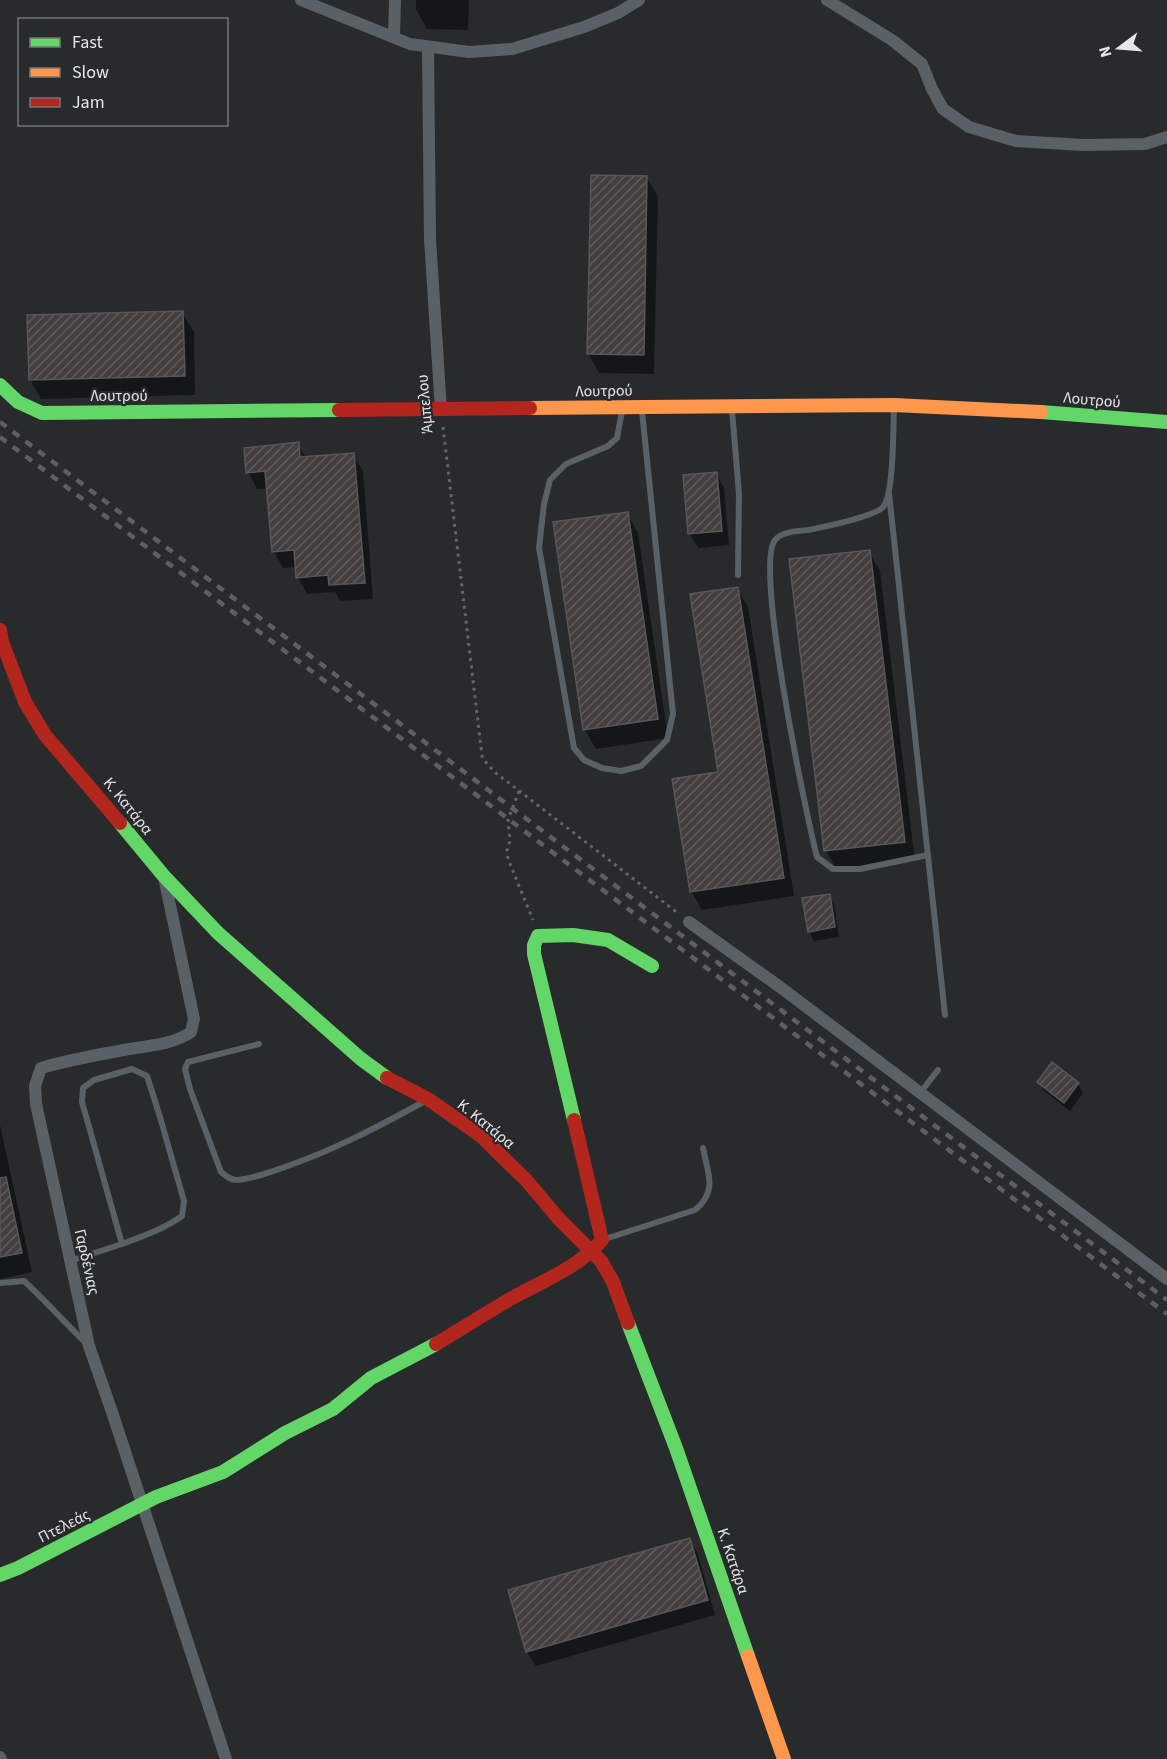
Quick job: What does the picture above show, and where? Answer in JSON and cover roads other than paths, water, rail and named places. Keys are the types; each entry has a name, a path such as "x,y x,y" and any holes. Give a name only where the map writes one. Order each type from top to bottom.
{"street":[{"path":"301,0 410,44 469,52 513,49 584,27 618,13 639,0"},
{"path":"394,37 395,0"},
{"path":"827,0 892,40 922,64 943,109 969,127 1016,141 1083,145 1145,144 1167,137"},
{"name":"Άμπελου","path":"428,47 430,239 441,410"},
{"name":"Λουτρού","path":"0,382 18,402 42,413 894,405 1020,410 1167,422"},
{"name":"Κ. Κατάρα","path":"0,630 2,642 25,702 45,735 163,875 218,933 339,1041 388,1079 428,1100 481,1136 602,1261 613,1282 676,1448 784,1759"},
{"name":"Γαρδένιας","path":"163,875 194,1019 191,1032 184,1037 158,1044 68,1060 41,1068 35,1086 36,1104 89,1346 226,1759"},
{"path":"689,922 780,987 1167,1279"},
{"path":"602,1240 586,1163 534,954 534,945 538,936 565,934 608,940 652,966"},
{"name":"Πτελεάς","path":"0,1575 156,1497 223,1472 285,1432 333,1409 387,1368 424,1351 489,1311 576,1263 592,1252 602,1240"}],"lane":[{"path":"894,405 889,492 945,1015"},
{"path":"732,406 739,494 738,575"},
{"path":"623,408 616,438 608,446 566,464 550,480 544,504 539,548 574,748 584,760 602,768 621,771 641,766 660,748 667,740 673,714 642,407"},
{"path":"889,492 883,507 872,514 777,537 771,546 770,569 775,628 793,746 817,857 833,869 860,869 928,855"},
{"path":"259,1044 188,1062 185,1069 190,1089 221,1172 227,1178 237,1180 269,1173 314,1157 381,1126 428,1100"},
{"path":"69,1261 122,1244 168,1226 182,1216 184,1201 147,1076 132,1069 94,1080 83,1088 82,1102 122,1244"},
{"path":"920,1093 938,1070"},
{"path":"602,1240 695,1210 705,1202 710,1189 703,1148"},
{"path":"0,1283 24,1281 46,1300 89,1346"}],"railway":[{"path":"0,422 1167,1300"},
{"path":"0,437 1167,1314"}]}
